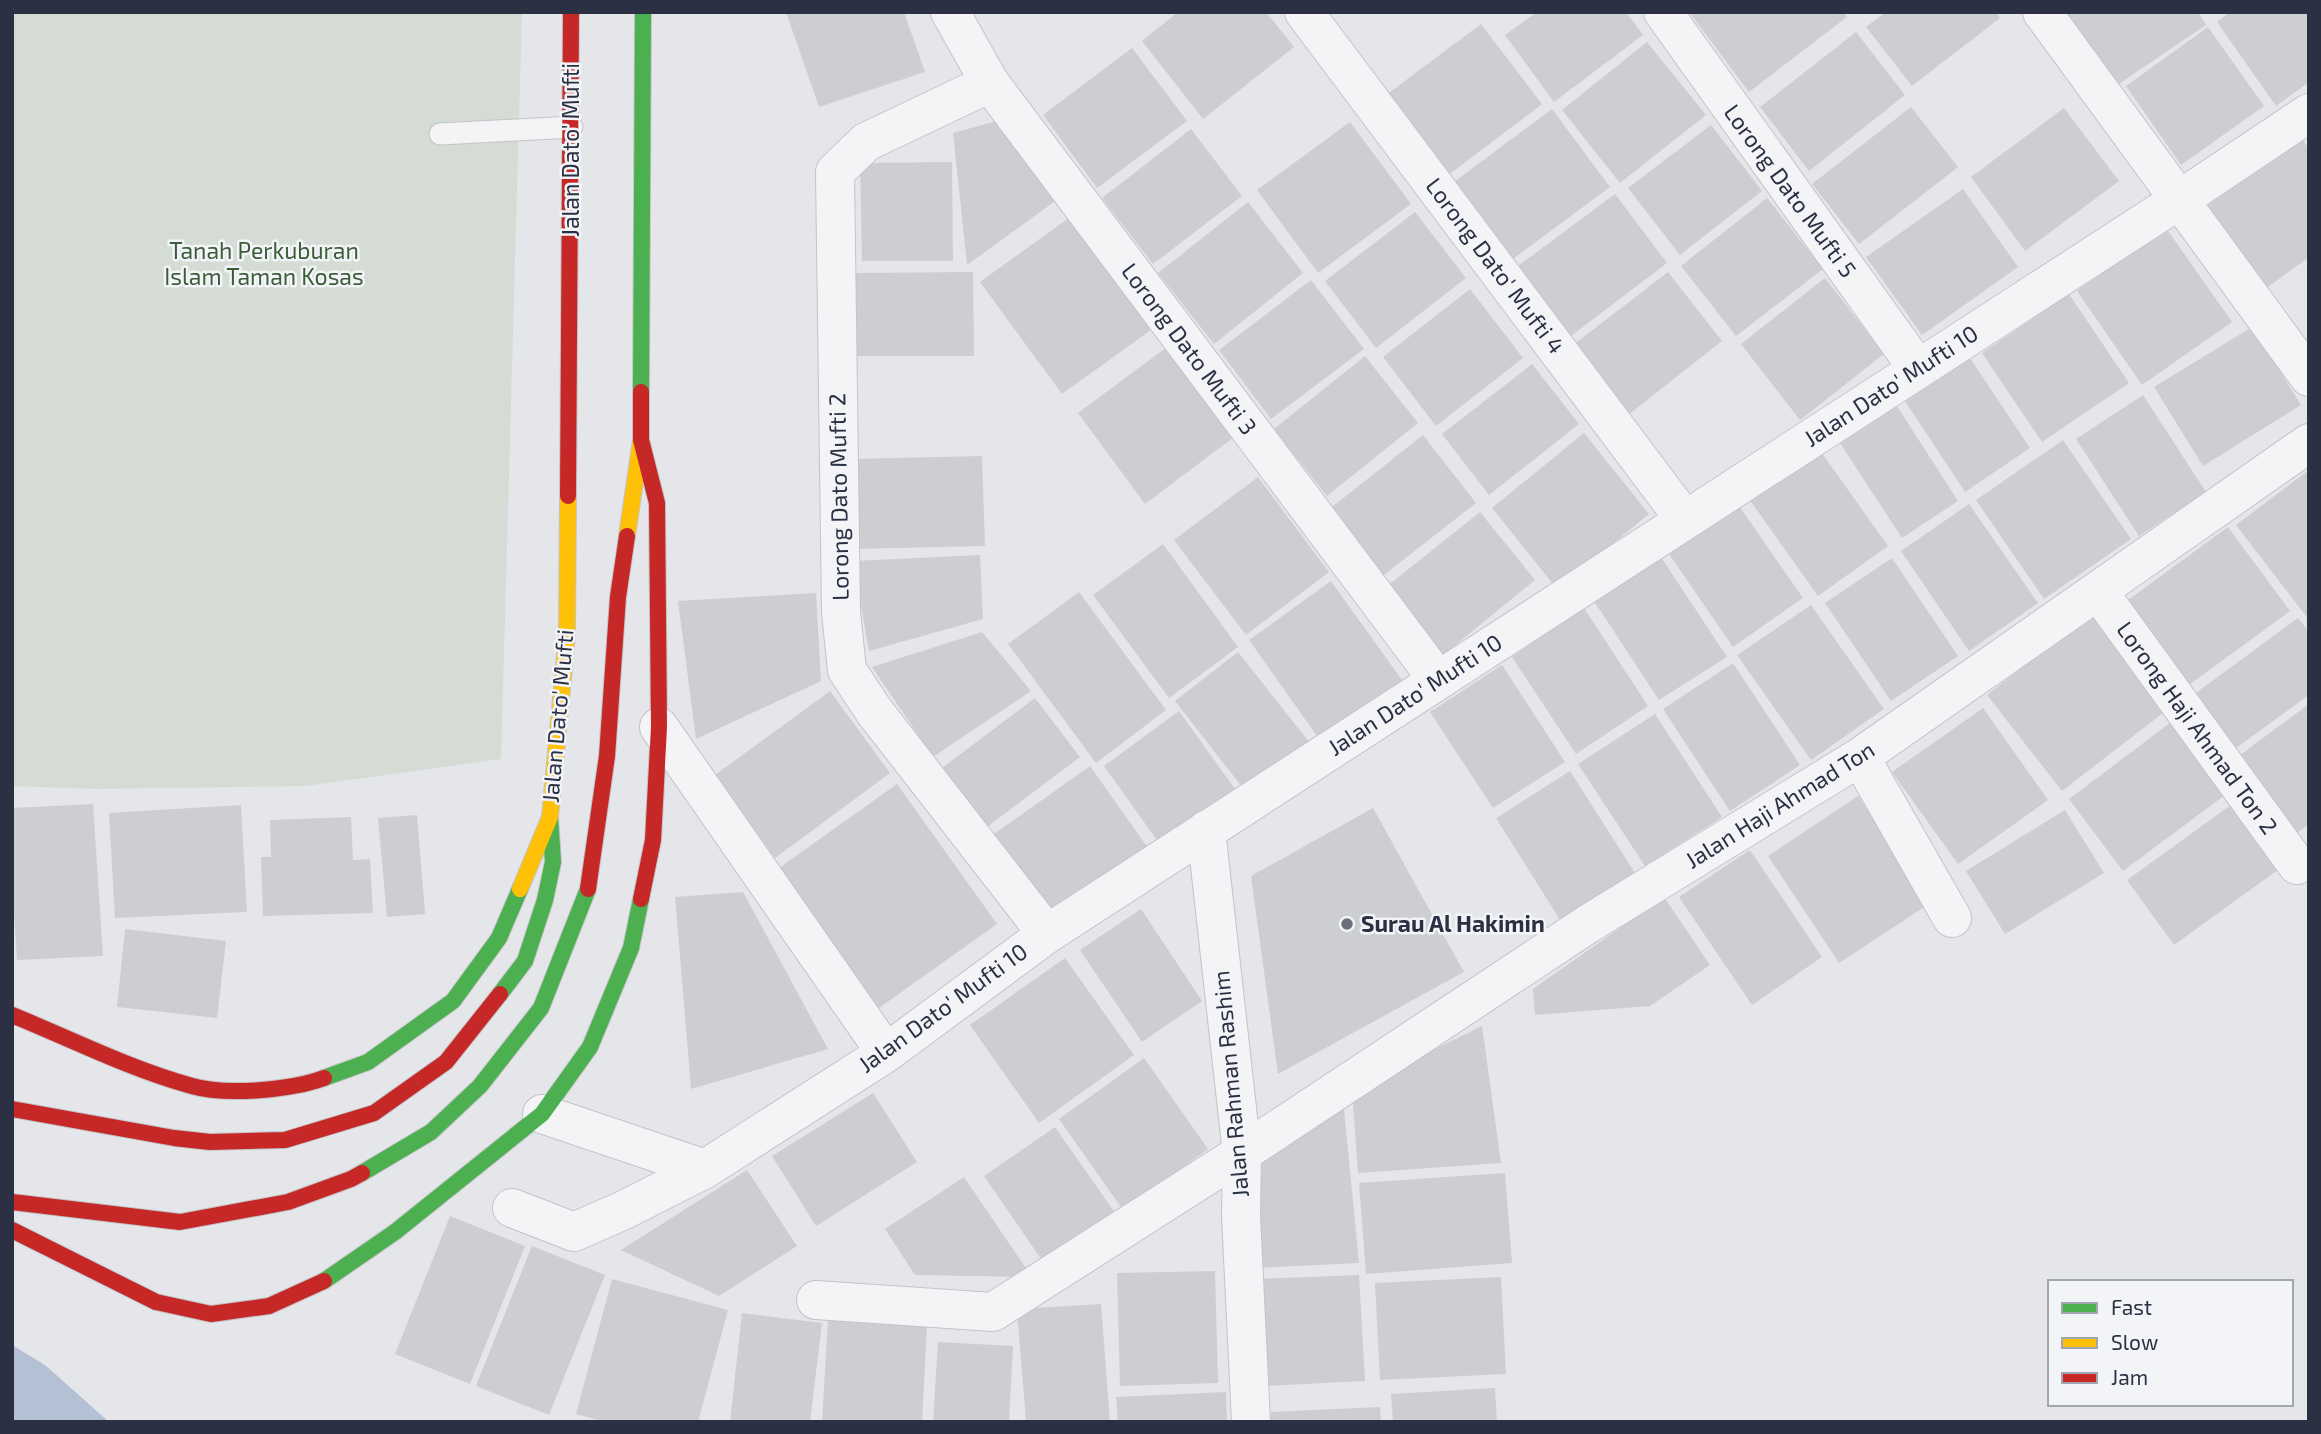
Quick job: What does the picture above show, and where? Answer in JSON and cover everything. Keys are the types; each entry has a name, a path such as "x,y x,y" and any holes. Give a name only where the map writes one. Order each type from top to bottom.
{"main road":[{"name":"Jalan Dato' Mufti","path":"12,1015 138,1068 194,1087 248,1091 310,1083 368,1062 453,1001 499,938 550,817 567,634 572,127 570,12"},
{"path":"12,1202 180,1222 288,1202 351,1179 431,1132 480,1086 541,1008 587,894 607,756 618,597 641,440 643,12"},
{"path":"12,1230 156,1302 211,1314 269,1306 323,1282 395,1232 542,1114 590,1047 631,948 653,840 659,727 657,503 641,440"},
{"path":"12,1109 210,1142 285,1140 374,1112 446,1062 526,961 545,900 553,862 550,817"}],"street":[{"name":"Lorong Dato Mufti 3","path":"950,12 990,83 1438,680"},
{"name":"Lorong Dato' Mufti 4","path":"1304,12 1685,520"},
{"name":"Lorong Dato Mufti 5","path":"1663,12 1918,369"},
{"path":"2042,12 2309,377"},
{"name":"Lorong Dato Mufti 2","path":"990,83 866,142 835,172 841,612 847,670 874,711 1047,934"},
{"name":"Jalan Dato' Mufti 10","path":"512,1208 574,1232 705,1169 886,1053 1047,934 2309,113"},
{"name":"Jalan Haji Ahmad Ton","path":"816,1300 993,1312 1242,1153 1588,924 1860,757 2309,443"},
{"name":"Lorong Haji Ahmad Ton 2","path":"2098,591 2297,865"},
{"path":"659,727 886,1053"},
{"path":"1860,757 1952,918"},
{"name":"Jalan Rahman Rashim","path":"1206,830 1242,1153 1241,1216 1251,1422"},
{"path":"542,1114 705,1169"}],"lane":[{"path":"440,134 572,127"}],"green space":[{"name":"Tanah Perkuburan Islam Taman Kosas","path":"12,12 522,12 501,759 306,786 95,789 12,786"}],"water":[{"path":"12,1345 45,1365 109,1422 12,1422"}],"building":[{"path":"786,12 904,12 925,72 819,107"},
{"path":"1178,12 1266,12 1294,47 1203,119 1142,41"},
{"path":"1537,12 1626,12 1643,35 1554,102 1505,35"},
{"path":"1689,12 1843,12 1847,17 1749,92"},
{"path":"1886,12 1996,12 2000,18 1912,86 1866,27"},
{"path":"2058,12 2198,12 2206,25 2107,92"},
{"path":"2230,12 2309,12 2309,82 2276,106 2217,22"},
{"path":"1481,24 1542,104 1447,176 1386,95"},
{"path":"2208,27 2264,106 2181,165 2126,86"},
{"path":"1856,32 1905,95 1809,171 1760,107"},
{"path":"1647,42 1706,115 1620,183 1562,110"},
{"path":"1132,48 1187,121 1097,188 1043,115"},
{"path":"1911,107 1958,167 1859,244 1812,184"},
{"path":"2064,108 2119,181 2025,251 1971,177"},
{"path":"1552,109 1610,187 1513,259 1454,182"},
{"path":"1004,119 1061,197 967,265 953,133"},
{"path":"1350,122 1411,204 1318,273 1257,190"},
{"path":"1711,125 1762,191 1680,255 1628,188"},
{"path":"1191,129 1242,196 1153,264 1102,198"},
{"path":"2301,138 2309,149 2309,257 2261,292 2201,210"},
{"path":"952,162 953,261 862,261 860,163"},
{"path":"1963,189 2018,267 1922,335 1866,257"},
{"path":"1615,194 1667,263 1571,336 1518,266"},
{"path":"1767,198 1823,269 1736,336 1681,266"},
{"path":"1248,202 1303,273 1214,344 1158,273"},
{"path":"1415,212 1466,278 1376,348 1325,281"},
{"path":"1073,215 1155,327 1062,394 980,282"},
{"path":"2166,228 2232,322 2142,385 2077,291"},
{"path":"973,272 974,356 857,356 856,273"},
{"path":"1668,272 1722,341 1628,415 1573,345"},
{"path":"1825,278 1884,354 1800,420 1741,344"},
{"path":"1311,280 1364,349 1271,419 1219,350"},
{"path":"1470,289 1523,358 1436,426 1383,357"},
{"path":"2069,294 2129,383 2042,442 1982,353"},
{"path":"2252,327 2301,405 2203,466 2154,387"},
{"path":"1167,347 1234,437 1145,504 1078,413"},
{"path":"1966,352 2030,448 1965,492 1901,395"},
{"path":"1365,356 1418,423 1327,496 1274,429"},
{"path":"1532,364 1579,424 1489,495 1442,434"},
{"path":"2143,395 2206,492 2139,536 2076,439"},
{"path":"1895,403 1958,501 1902,538 1838,440"},
{"path":"1584,433 1649,514 1557,589 1492,508"},
{"path":"1423,435 1476,503 1380,578 1327,511"},
{"path":"2063,440 2131,539 2044,599 1976,500"},
{"path":"1819,449 1888,546 1818,596 1749,499"},
{"path":"982,456 985,546 851,549 849,459"},
{"path":"2309,470 2309,620 2236,525"},
{"path":"1258,477 1329,572 1246,635 1174,540"},
{"path":"1737,503 1803,598 1733,647 1667,551"},
{"path":"1969,504 2038,603 1969,651 1901,551"},
{"path":"1480,512 1535,580 1442,656 1386,587"},
{"path":"2228,527 2290,611 2185,688 2124,603"},
{"path":"1163,544 1238,647 1169,698 1093,595"},
{"path":"1659,554 1727,657 1659,700 1592,598"},
{"path":"980,555 983,619 869,651 853,561"},
{"path":"1892,558 1958,656 1891,701 1825,603"},
{"path":"1331,581 1404,683 1322,743 1249,640"},
{"path":"1079,592 1166,710 1096,763 1008,644"},
{"path":"816,593 821,681 696,739 678,601"},
{"path":"1811,605 1884,709 1811,760 1737,655"},
{"path":"1584,608 1648,706 1576,754 1512,657"},
{"path":"2092,613 2167,710 2062,791 1987,695"},
{"path":"2298,618 2309,632 2309,695 2229,753 2189,698"},
{"path":"982,632 1031,691 933,757 872,667"},
{"path":"1238,652 1309,742 1246,792 1175,701"},
{"path":"1733,663 1800,765 1730,811 1663,709"},
{"path":"1502,665 1565,762 1493,808 1430,712"},
{"path":"830,691 890,773 775,858 715,775"},
{"path":"1035,698 1080,757 987,827 942,768"},
{"path":"2309,704 2309,824 2290,838 2232,761"},
{"path":"1983,708 2048,800 1958,864 1892,772"},
{"path":"1179,711 1235,789 1159,843 1104,766"},
{"path":"1655,714 1722,817 1645,866 1578,764"},
{"path":"2174,720 2229,792 2123,871 2069,799"},
{"path":"1090,766 1148,848 1052,916 994,834"},
{"path":"1570,771 1637,876 1562,923 1496,818"},
{"path":"897,784 997,924 879,1008 779,868"},
{"path":"1858,796 1929,904 1839,963 1768,856"},
{"path":"2235,802 2282,867 2174,945 2127,880"},
{"path":"93,804 103,956 17,960 12,881 12,808"},
{"path":"241,805 247,912 115,918 109,813"},
{"name":"Surau Al Hakimin","path":"1373,808 1464,972 1278,1074 1251,876"},
{"path":"2065,810 2104,873 2005,934 1966,871"},
{"path":"417,815 425,914 387,917 378,818"},
{"path":"351,817 353,860 370,859 373,913 263,916 261,857 271,857 270,820"},
{"path":"1750,850 1822,957 1752,1005 1679,897"},
{"path":"743,892 828,1049 691,1089 675,897"},
{"path":"1664,897 1710,965 1650,1006 1535,1015 1533,989"},
{"path":"1141,909 1202,1001 1142,1042 1080,950"},
{"path":"125,929 226,941 217,1018 117,1007"},
{"path":"1065,958 1134,1055 1039,1123 970,1025"},
{"path":"1482,1026 1501,1163 1358,1173 1352,1090"},
{"path":"1144,1058 1208,1149 1123,1210 1059,1119"},
{"path":"873,1093 917,1162 816,1226 772,1156"},
{"path":"1344,1110 1359,1263 1257,1268 1254,1169 1311,1113"},
{"path":"1055,1127 1118,1217 1046,1266 984,1176"},
{"path":"747,1170 797,1246 719,1296 621,1250"},
{"path":"1505,1173 1512,1263 1366,1274 1359,1183"},
{"path":"964,1177 1032,1277 915,1275 885,1229"},
{"path":"450,1216 525,1246 470,1384 395,1354"},
{"path":"532,1246 605,1275 549,1415 476,1386"},
{"path":"1215,1271 1218,1383 1120,1386 1117,1273"},
{"path":"1359,1275 1365,1381 1264,1386 1258,1279"},
{"path":"1501,1277 1506,1374 1380,1380 1375,1283"},
{"path":"612,1279 728,1310 698,1422 605,1422 576,1414"},
{"path":"1101,1304 1110,1422 1026,1422 1017,1309"},
{"path":"742,1313 822,1323 810,1422 730,1422"},
{"path":"828,1320 927,1326 922,1422 822,1422"},
{"path":"938,1342 1013,1346 1009,1422 933,1422"},
{"path":"1495,1388 1497,1422 1393,1422 1391,1394"},
{"path":"1226,1392 1227,1422 1118,1422 1116,1397"},
{"path":"1380,1407 1381,1422 1271,1422 1271,1412"}],"traffic: fast":[{"path":"641,392 643,12"},
{"path":"500,994 525,961 545,900 553,862 550,817"},
{"path":"324,1078 368,1062 453,1001 499,938 520,889"},
{"path":"362,1173 431,1132 480,1086 541,1008 588,889"},
{"path":"324,1281 395,1232 542,1114 590,1047 631,948 641,899"}],"traffic: slow":[{"path":"627,536 641,440"},
{"path":"520,889 550,817 567,634 568,496"}],"traffic: jam":[{"path":"568,496 571,12"},
{"path":"641,392 641,440 657,503 659,727 653,840 641,899"},
{"path":"588,889 607,756 618,597 627,536"},
{"path":"12,1109 174,1138 210,1142 285,1140 374,1113 446,1062 500,994"},
{"path":"12,1015 146,1071 206,1089 258,1090 294,1086 324,1078"},
{"path":"12,1202 180,1222 288,1202 362,1173"},
{"path":"12,1230 156,1302 211,1314 269,1306 324,1281"}],"place":[{"name":"Surau Al Hakimin","path":"1347,924"}]}
